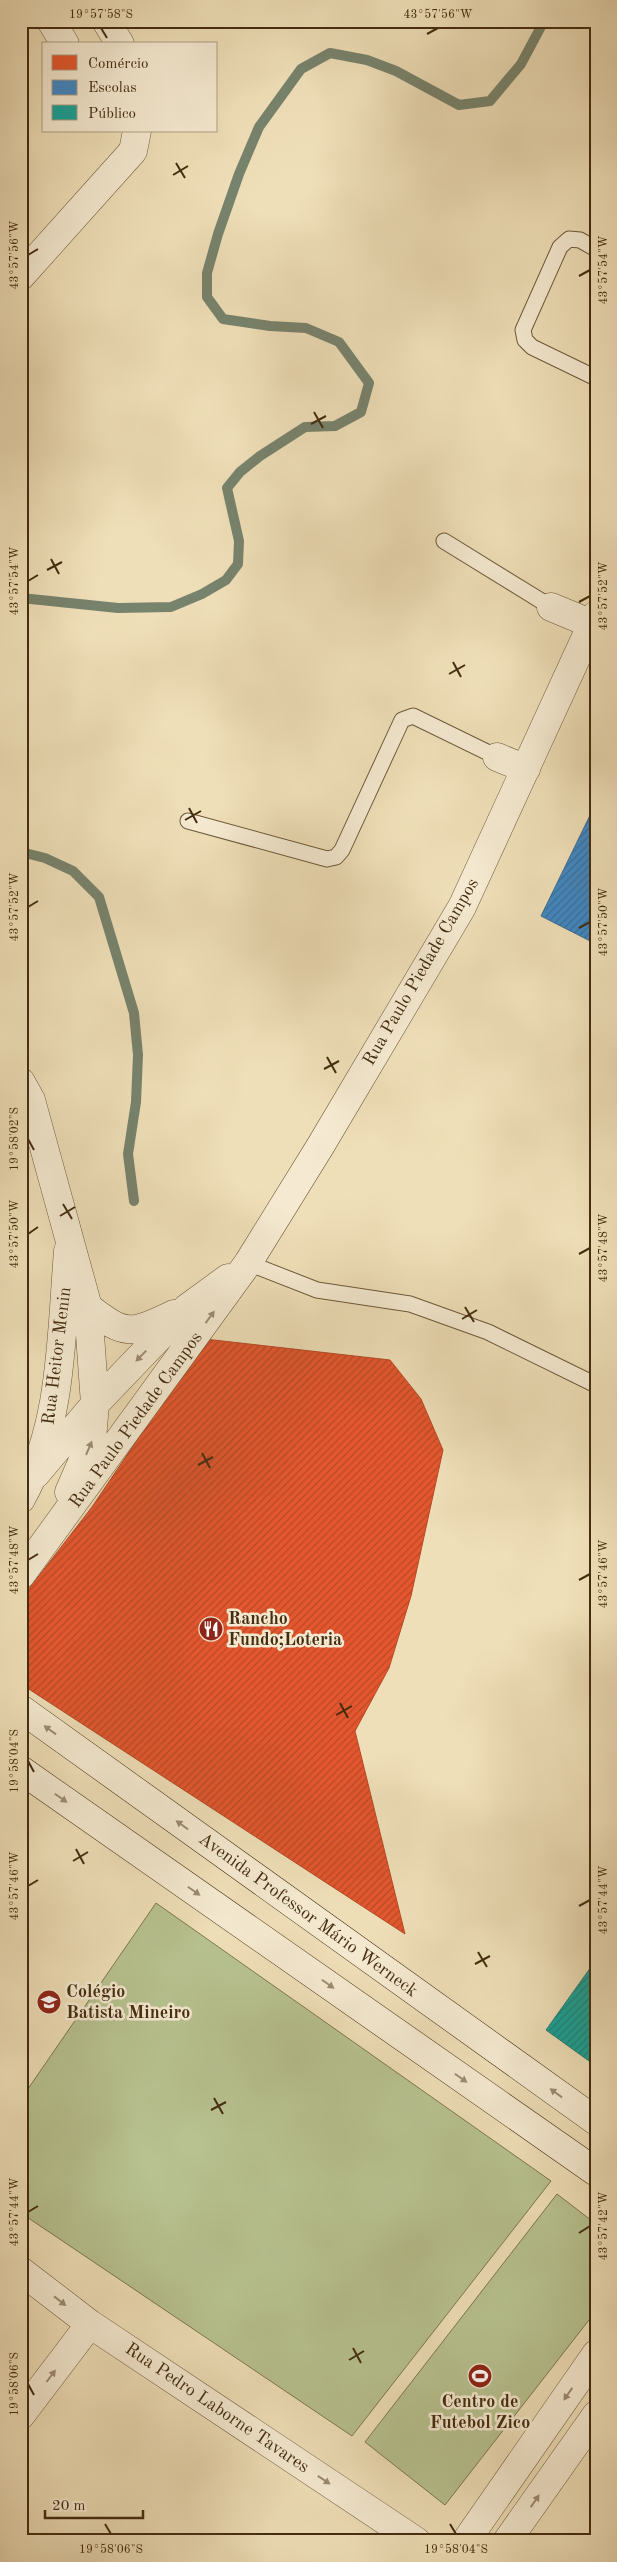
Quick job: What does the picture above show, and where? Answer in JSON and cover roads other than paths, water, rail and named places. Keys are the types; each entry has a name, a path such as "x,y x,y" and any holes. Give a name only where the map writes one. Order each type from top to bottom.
{"street":[{"path":"51,21 64,42"},
{"path":"106,21 119,42"},
{"path":"21,276 130,138"},
{"path":"551,607 594,619"},
{"name":"Rua Paulo Piedade Campos","path":"21,1575 48,1541 248,1263 462,907 594,619"},
{"path":"497,757 526,769"},
{"name":"Rua Heitor Menin","path":"21,1082 31,1100 88,1307 95,1404 92,1439 48,1541"},
{"name":"Rua Heitor Menin","path":"21,1499 36,1474 48,1432 57,1382 69,1237"},
{"name":"Rua Paulo Piedade Campos","path":"36,1474 95,1404 187,1308 248,1263"},
{"path":"88,1307 108,1323 123,1330 138,1330 187,1308"},
{"name":"Avenida Professor Mário Werneck","path":"21,1709 596,2121"},
{"path":"21,1770 596,2172"},
{"name":"Rua Pedro Laborne Tavares","path":"21,2271 90,2324 416,2541"},
{"path":"21,2414 90,2324"},
{"path":"466,2541 596,2354"},
{"path":"507,2541 596,2415"}],"lane":[{"path":"596,249 580,240 569,239 560,247 523,330 525,340 532,347 596,378"},
{"path":"444,541 551,607"},
{"path":"188,821 327,859 336,857 402,720 406,717 413,716 497,757"},
{"path":"248,1263 317,1290 410,1304 488,1332 596,1385"}],"waterway":[{"path":"21,598 118,608 171,607 202,594 226,580 238,564 239,541 227,488 240,472 260,456 305,427 335,426 361,412 369,383 339,342 306,328 270,326 223,319 207,297 207,273 218,234 239,174 259,127 301,69 330,53 367,60 396,71 459,105 490,101 521,64 544,21"},
{"path":"21,852 45,858 73,871 99,897 134,1013 138,1055 136,1102 128,1154 134,1201"}],"place":[{"name":"Rancho Fundo;Loteria","path":"211,1629"},
{"name":"Colégio Batista Mineiro","path":"49,2002"},
{"name":"Centro de Futebol Zico","path":"480,2376"}]}
